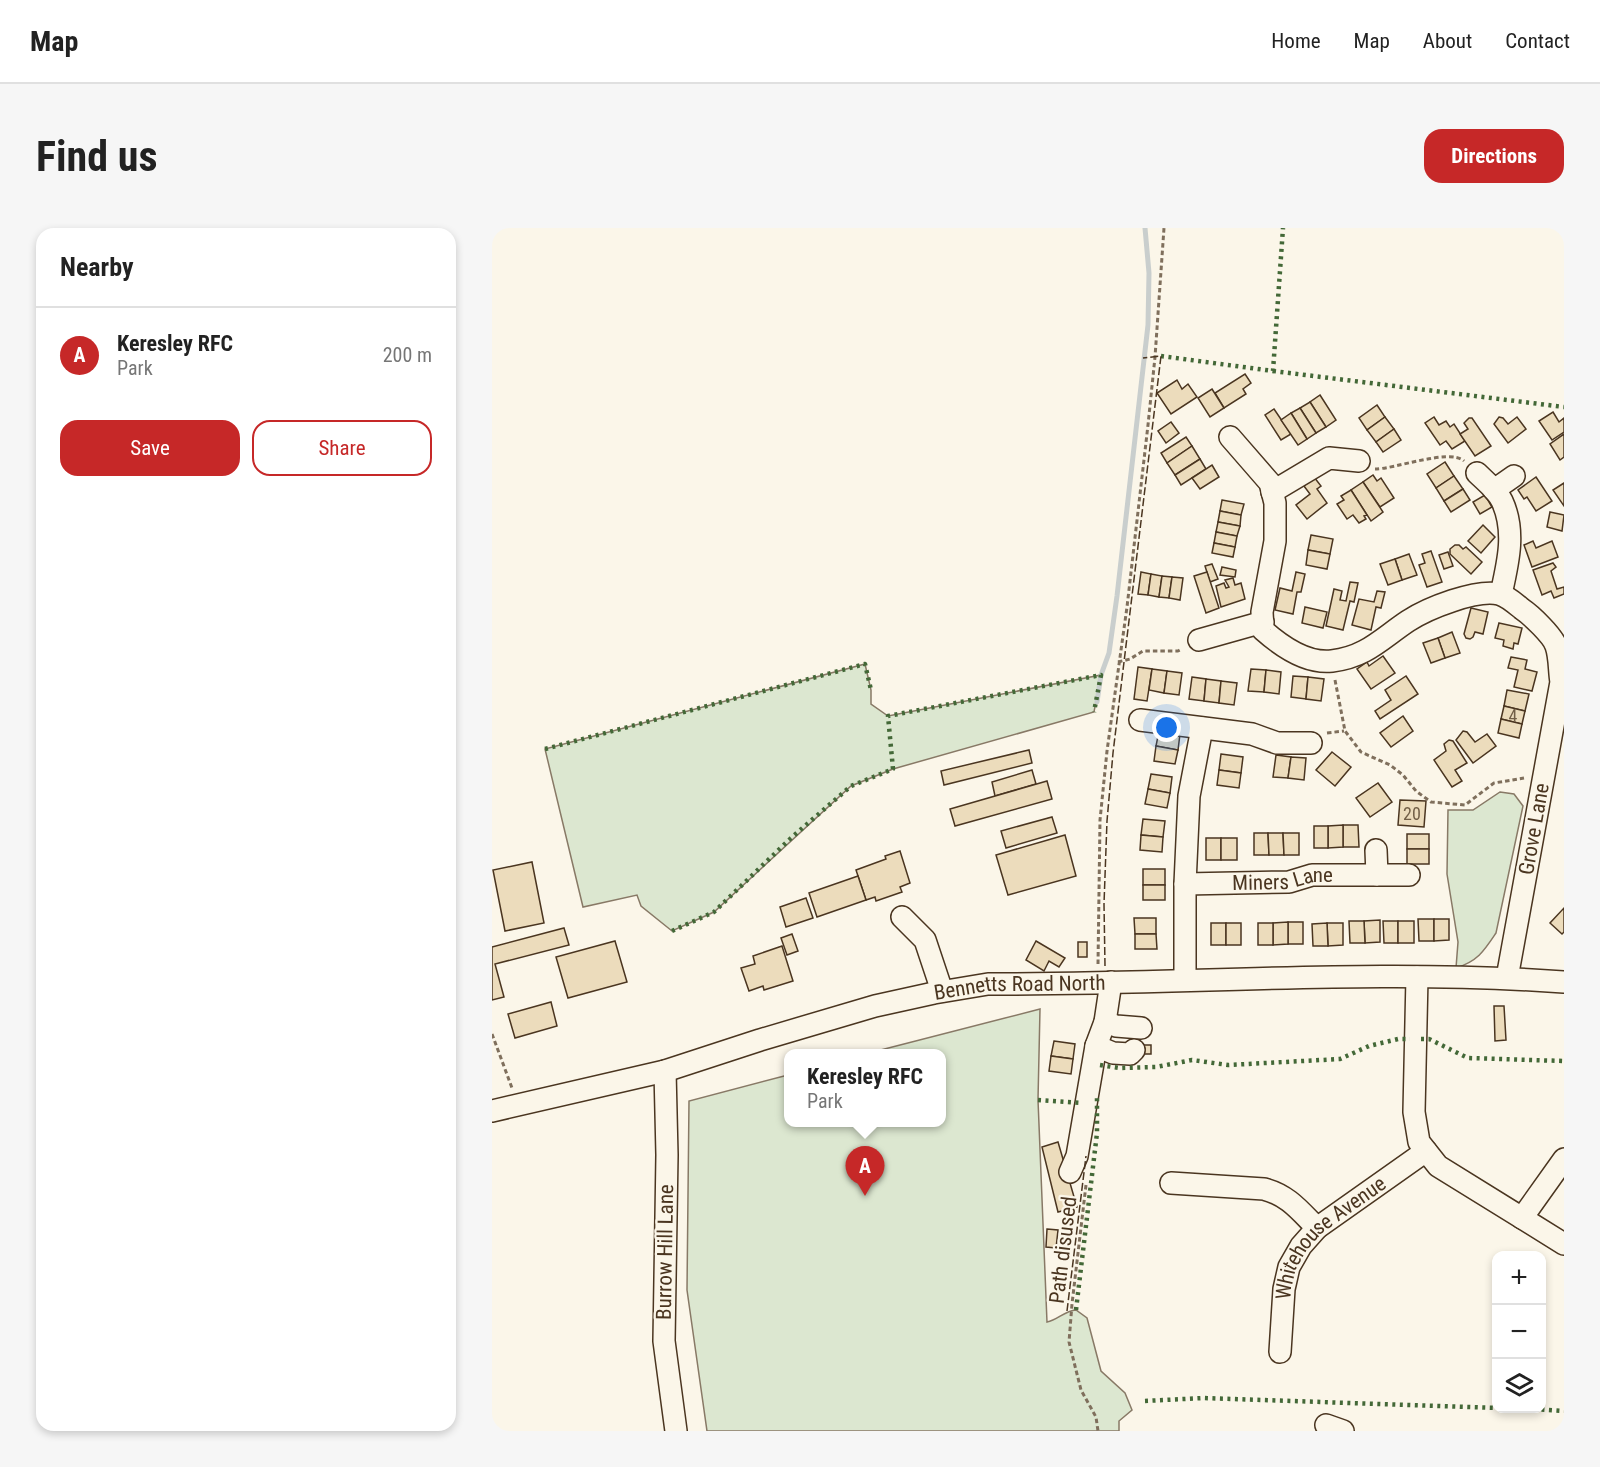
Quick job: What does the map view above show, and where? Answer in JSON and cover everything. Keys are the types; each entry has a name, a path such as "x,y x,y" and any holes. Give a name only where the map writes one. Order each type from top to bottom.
{"street":[{"path":"1230,437 1270,483 1275,503 1275,541 1262,612 1263,630 1300,656 1329,662 1353,657 1372,649 1410,620 1442,604 1485,593 1501,594 1509,559 1510,527 1502,500 1477,473"},
{"path":"1272,492 1329,458 1359,461"},
{"path":"1494,490 1514,476"},
{"name":"Grove Lane","path":"1501,594 1560,640 1561,682 1507,978"},
{"path":"1199,640 1263,622"},
{"path":"1140,720 1252,734 1276,743 1311,743"},
{"path":"1185,980 1185,884 1189,796 1203,728"},
{"path":"1376,850 1377,875"},
{"name":"Miners Lane","path":"1185,884 1289,882 1312,875 1409,875"},
{"path":"902,918 925,940 942,992"},
{"path":"1417,977 1414,1112 1419,1142 1438,1167 1564,1244"},
{"name":"Bennetts Road North","path":"492,1111 665,1071 875,1006 988,984 1417,977 1507,978 1564,982"},
{"path":"1079,1175 1080,1137 1096,1046 1105,1022 1111,982"},
{"path":"1105,1022 1125,1028 1141,1028"},
{"path":"1096,1046 1113,1053 1130,1054 1134,1050"},
{"name":"Burrow Hill Lane","path":"665,1071 667,1155 664,1341 676,1431"},
{"name":"Whitehouse Avenue","path":"1280,1352 1284,1289 1289,1267 1301,1246 1317,1228 1426,1152"},
{"path":"1522,1218 1564,1159"},
{"path":"1170,1183 1264,1189 1278,1193 1291,1201 1317,1228"}],"path":[{"path":"1111,982 1108,973 1098,971 1100,820 1155,357 1164,228"},
{"path":"1359,461 1370,470 1446,456 1461,458 1477,473"},
{"path":"1118,662 1130,659 1143,651 1178,651 1199,640"},
{"path":"1329,662 1339,696 1345,730 1361,752 1390,765 1403,775 1416,791 1431,802 1464,805 1494,783 1543,774"},
{"path":"492,1034 509,1077 516,1104"},
{"name":"Path disused","path":"1079,1175 1069,1342 1081,1390 1096,1417 1098,1431"}],"green space":[{"path":"865,664 871,690 871,704 888,716 1101,675 1094,712 893,769 851,786 714,912 672,931 641,906 637,895 583,907 545,749"},
{"path":"1500,792 1514,794 1523,806 1496,933 1480,955 1456,968 1458,942 1447,874 1448,810 1473,810"},
{"path":"1040,1009 1038,1100 1047,1322 1076,1310 1087,1318 1101,1371 1125,1393 1132,1410 1119,1421 1119,1431 707,1431 687,1290 689,1101 784,1076 784,1127 946,1127 946,1049 885,1049"}],"building":[{"path":"1245,374 1251,383 1243,389 1246,394 1224,408 1215,393"},
{"path":"1177,380 1182,389 1188,384 1197,397 1171,414 1157,393"},
{"path":"1212,389 1224,408 1210,417 1198,398"},
{"path":"1320,395 1336,420 1326,427 1310,402"},
{"path":"1310,402 1326,427 1316,433 1300,408"},
{"path":"1377,405 1385,417 1367,430 1359,418"},
{"path":"1300,408 1316,433 1307,439 1291,413"},
{"path":"1274,409 1291,434 1281,440 1265,415"},
{"path":"1553,412 1559,422 1564,418 1564,432 1552,440 1539,421"},
{"path":"1291,413 1307,439 1298,445 1281,420"},
{"path":"1385,417 1394,429 1376,442 1367,430"},
{"path":"1434,417 1439,425 1446,421 1450,427 1454,424 1465,441 1452,449 1446,441 1440,445 1425,423"},
{"path":"1499,417 1508,424 1517,417 1526,429 1508,443 1494,424"},
{"path":"1472,418 1491,446 1475,456 1460,434 1468,429 1464,423"},
{"path":"1171,422 1179,433 1166,443 1158,431"},
{"path":"1394,429 1401,440 1383,452 1376,442"},
{"path":"1564,434 1564,457 1560,460 1550,444"},
{"path":"1186,437 1192,446 1167,463 1161,453"},
{"path":"1192,446 1200,459 1175,475 1167,463"},
{"path":"1200,459 1206,469 1181,485 1175,475"},
{"path":"1445,462 1454,476 1436,488 1427,474"},
{"path":"1212,465 1219,477 1200,489 1192,478"},
{"path":"1373,475 1377,481 1381,478 1394,498 1380,507 1363,482"},
{"path":"1454,476 1463,489 1444,501 1436,488"},
{"path":"1314,477 1321,486 1317,489 1327,503 1307,519 1296,505 1310,494 1304,486"},
{"path":"1536,477 1552,501 1536,511 1527,497 1524,499 1518,490"},
{"path":"1363,482 1383,512 1371,521 1351,490"},
{"path":"1564,483 1564,506 1553,490"},
{"path":"1463,489 1470,500 1451,512 1444,501"},
{"path":"1351,490 1367,515 1364,516 1366,519 1359,523 1353,515 1347,519 1337,504 1344,500 1341,496"},
{"path":"1485,495 1492,507 1480,514 1473,502"},
{"path":"1222,500 1244,504 1241,515 1220,511"},
{"path":"1220,511 1241,515 1240,526 1218,522"},
{"path":"1550,512 1564,515 1562,531 1547,527"},
{"path":"1218,522 1240,526 1237,536 1216,532"},
{"path":"1483,525 1495,537 1481,553 1468,541"},
{"path":"1216,532 1237,536 1235,547 1214,543"},
{"path":"1311,535 1333,539 1330,554 1308,550"},
{"path":"1533,541 1536,548 1552,541 1558,557 1532,567 1524,545"},
{"path":"1214,543 1235,547 1233,557 1212,553"},
{"path":"1455,545 1463,549 1466,547 1482,562 1471,574 1450,554 1450,549"},
{"path":"1308,550 1330,554 1327,569 1306,565"},
{"path":"1431,551 1442,582 1427,587 1419,565 1425,563 1422,554"},
{"path":"1448,552 1453,566 1444,569 1439,555"},
{"path":"1409,554 1417,575 1402,580 1395,559"},
{"path":"1395,559 1402,580 1388,585 1380,564"},
{"path":"1553,563 1556,567 1551,571 1557,589 1564,587 1564,594 1554,598 1551,591 1542,595 1533,570"},
{"path":"1212,564 1218,579 1210,582 1205,566"},
{"path":"1222,567 1236,570 1235,577 1220,575"},
{"path":"1141,572 1151,574 1148,595 1138,594"},
{"path":"1207,572 1219,608 1206,613 1194,576"},
{"path":"1296,572 1305,574 1301,592 1297,592 1293,614 1275,610 1280,588 1292,591"},
{"path":"1151,574 1162,576 1159,597 1148,595"},
{"path":"1162,576 1172,577 1169,598 1159,597"},
{"path":"1172,577 1183,578 1180,600 1169,598"},
{"path":"1233,578 1235,585 1241,583 1245,599 1221,607 1216,586 1224,583 1226,588 1229,587 1225,580"},
{"path":"1350,582 1358,583 1354,602 1350,601 1343,630 1326,626 1334,589 1342,591 1340,600 1346,601"},
{"path":"1377,591 1385,592 1381,608 1376,607 1371,630 1352,625 1359,599 1374,602"},
{"path":"1305,607 1327,612 1323,628 1302,623"},
{"path":"1471,608 1488,612 1483,634 1475,632 1470,639 1464,634"},
{"path":"1499,623 1522,628 1518,644 1514,643 1513,649 1503,646 1504,640 1495,638"},
{"path":"1452,632 1460,653 1445,658 1438,638"},
{"path":"1438,638 1445,658 1431,663 1423,643"},
{"path":"1383,656 1395,673 1371,689 1357,669 1367,662 1369,666"},
{"path":"1511,657 1527,660 1525,669 1537,672 1532,691 1514,687 1518,670 1508,668"},
{"path":"1138,667 1152,669 1147,701 1134,699"},
{"path":"1152,669 1167,671 1164,693 1149,690"},
{"path":"1251,669 1266,670 1264,692 1248,691"},
{"path":"1266,670 1281,672 1279,694 1264,692"},
{"path":"1167,671 1182,673 1179,695 1164,693"},
{"path":"1293,676 1308,677 1306,699 1291,697"},
{"path":"1406,676 1418,694 1380,719 1375,711 1391,700 1385,690"},
{"path":"1192,677 1206,679 1204,701 1189,699"},
{"path":"1308,677 1324,679 1321,701 1306,699"},
{"path":"1206,679 1221,681 1219,703 1204,701"},
{"path":"1221,681 1237,683 1234,705 1219,703"},
{"path":"1507,690 1529,694 1525,711 1504,706"},
{"path":"1504,706 1525,711 1522,724 1501,719"},
{"path":"1403,716 1413,731 1391,747 1380,733"},
{"path":"1501,719 1522,724 1519,738 1498,733"},
{"path":"1159,731 1180,734 1178,750 1156,746"},
{"path":"1463,731 1467,732 1475,742 1487,734 1496,746 1473,763 1456,740"},
{"path":"1449,740 1453,741 1467,763 1455,770 1462,781 1452,787 1434,760 1446,751 1444,744"},
{"path":"1156,746 1178,750 1175,764 1154,761"},
{"path":"1029,750 1032,763 944,785 941,771"},
{"path":"1332,752 1351,767 1335,786 1316,770"},
{"path":"1221,754 1243,757 1241,773 1219,770"},
{"path":"1276,755 1291,757 1288,778 1273,777"},
{"path":"1291,757 1306,758 1304,780 1288,778"},
{"path":"1032,770 1036,784 995,796 992,782"},
{"path":"1219,770 1241,773 1239,788 1217,785"},
{"path":"1151,774 1172,777 1170,793 1148,789"},
{"path":"1047,781 1052,799 955,826 950,809"},
{"path":"1378,783 1392,802 1370,817 1356,798"},
{"path":"1148,789 1170,793 1167,808 1145,804"},
{"path":"1400,800 1426,801 1424,827 1398,825"},
{"path":"1052,817 1057,833 1006,848 1001,831"},
{"path":"1143,819 1165,821 1163,837 1141,835"},
{"path":"1343,825 1358,825 1359,847 1343,847"},
{"path":"1343,825 1343,847 1328,848 1328,826"},
{"path":"1314,826 1328,826 1328,848 1314,848"},
{"path":"1254,833 1268,833 1269,855 1254,855"},
{"path":"1268,833 1283,833 1284,855 1269,855"},
{"path":"1283,833 1299,833 1299,855 1284,855"},
{"path":"1407,834 1429,834 1429,849 1407,849"},
{"path":"1065,835 1076,876 1008,895 996,855"},
{"path":"1141,835 1163,837 1162,852 1140,850"},
{"path":"1206,838 1221,838 1221,860 1206,860"},
{"path":"1221,838 1237,838 1237,860 1221,860"},
{"path":"1407,849 1429,849 1429,864 1407,864"},
{"path":"900,851 910,883 900,887 902,892 876,901 875,897 866,900 856,870"},
{"path":"532,862 544,923 505,931 493,870"},
{"path":"1143,869 1165,869 1165,885 1143,885"},
{"path":"858,876 866,900 817,917 809,893"},
{"path":"1143,885 1165,885 1165,900 1143,900"},
{"path":"806,898 813,918 786,927 780,907"},
{"path":"1564,908 1564,932 1562,934 1550,923"},
{"path":"1134,918 1156,918 1156,934 1135,934"},
{"path":"1418,919 1434,919 1434,941 1419,941"},
{"path":"1434,919 1449,919 1449,940 1434,941"},
{"path":"1380,920 1380,942 1365,943 1364,921"},
{"path":"1349,921 1364,921 1365,943 1350,943"},
{"path":"1383,921 1398,921 1398,943 1384,943"},
{"path":"1398,921 1414,921 1414,943 1398,943"},
{"path":"1288,922 1303,922 1303,944 1288,944"},
{"path":"1288,922 1288,944 1273,945 1273,923"},
{"path":"1211,923 1226,923 1226,945 1211,945"},
{"path":"1226,923 1241,923 1241,945 1226,945"},
{"path":"1258,923 1273,923 1273,945 1258,945"},
{"path":"1327,923 1343,923 1343,945 1328,946"},
{"path":"1327,923 1328,946 1313,946 1312,924"},
{"path":"564,928 569,945 495,964 504,997 492,1000 492,947"},
{"path":"792,934 798,951 787,955 781,938"},
{"path":"1135,934 1156,934 1157,949 1135,949"},
{"path":"615,941 627,982 568,998 556,957"},
{"path":"1036,941 1065,958 1059,967 1049,961 1044,971 1026,960"},
{"path":"1078,942 1087,942 1087,957 1078,957"},
{"path":"782,946 793,981 764,990 763,986 749,991 741,968 755,964 753,956"},
{"path":"551,1002 557,1026 515,1038 508,1014"},
{"path":"1494,1006 1504,1006 1506,1040 1495,1041"},
{"path":"1054,1041 1075,1044 1073,1059 1051,1056"},
{"path":"1134,1045 1151,1045 1151,1054 1134,1054"},
{"path":"1051,1056 1073,1059 1071,1074 1049,1071"},
{"path":"1058,1142 1077,1207 1058,1212 1042,1147"},
{"path":"1047,1229 1058,1230 1056,1248 1046,1247"}],"waterway":[{"path":"1097,702 1101,675 1109,653 1117,596 1148,325 1149,273 1145,228"}],"hedge":[{"path":"1161,356 1273,371 1283,228"},
{"path":"1273,371 1564,407"},
{"path":"545,749 865,664 871,690"},
{"path":"672,931 714,912 791,838 851,786 893,769 888,716 1101,675 1094,712"},
{"path":"1100,1065 1119,1068 1156,1067 1192,1060 1228,1065 1340,1059 1369,1046 1398,1039 1410,1039"},
{"path":"1421,1039 1429,1039 1468,1058 1564,1061"},
{"path":"1076,1310 1097,1133 1097,1097"},
{"path":"1038,1100 1081,1103"},
{"path":"1145,1401 1204,1398 1492,1408"},
{"path":"1546,1410 1564,1411"}],"fence":[{"path":"1105,966 1104,904 1107,821 1113,753 1161,356 1143,358"},
{"path":"1067,1311 1086,1156"}],"place":[{"name":"Keresley RFC","path":"865,1196"}]}
